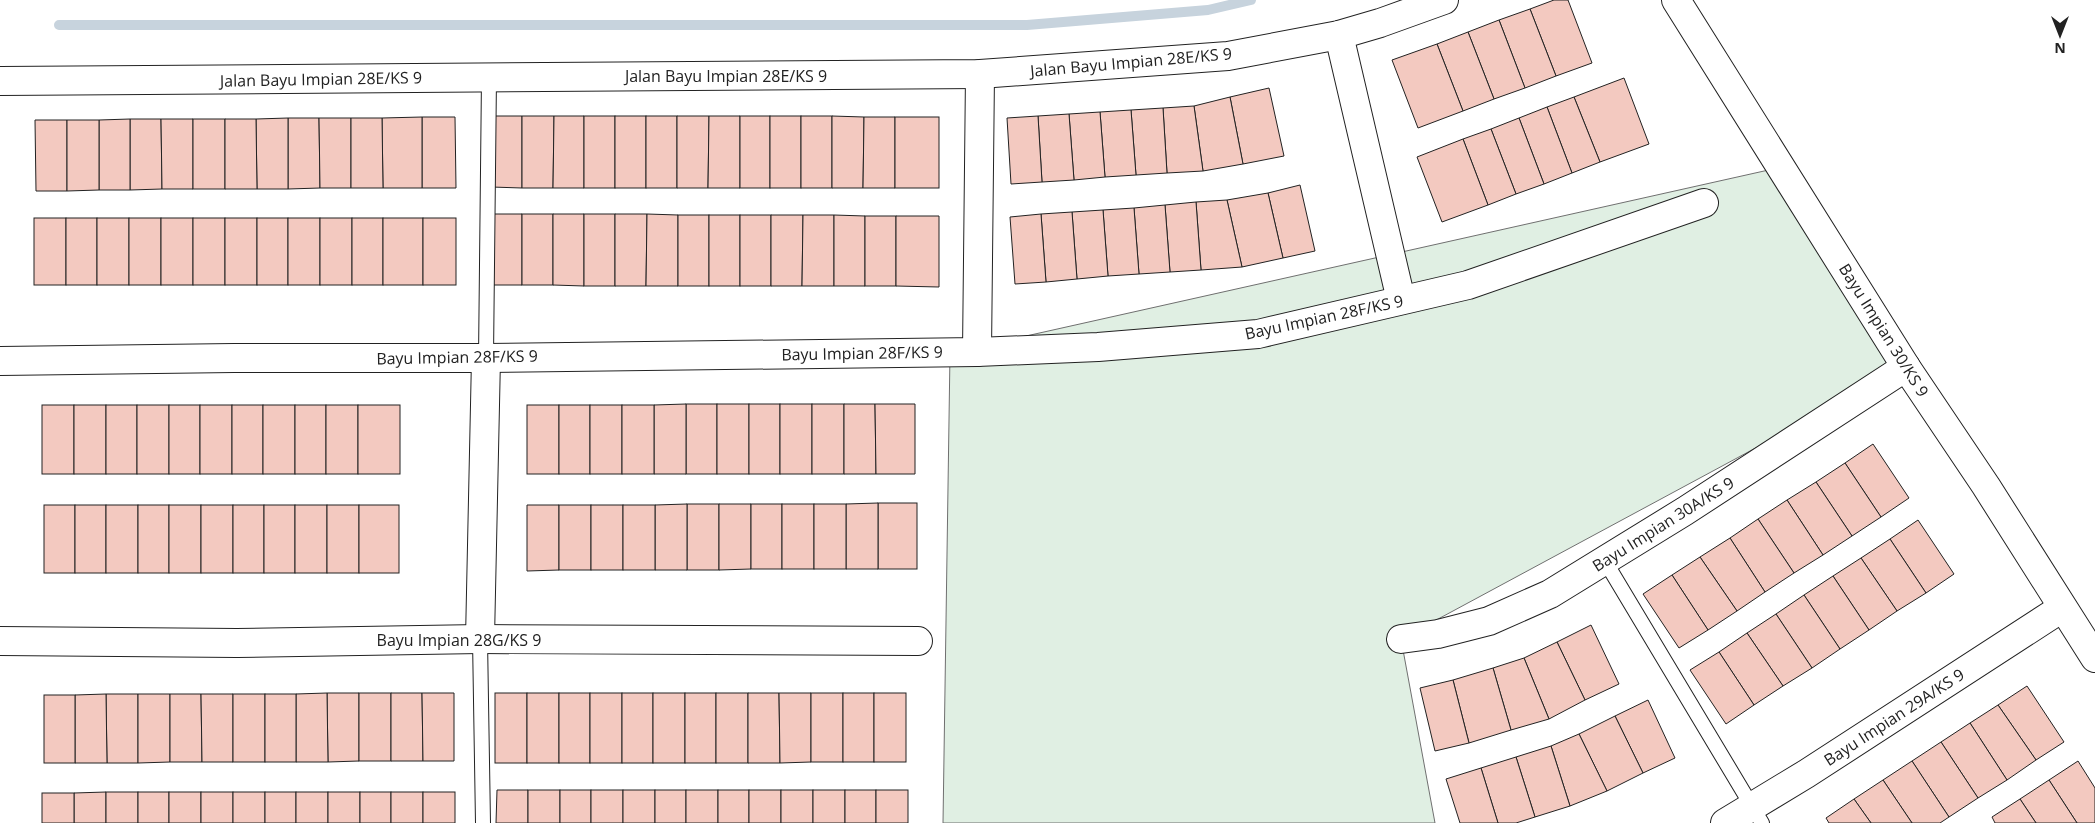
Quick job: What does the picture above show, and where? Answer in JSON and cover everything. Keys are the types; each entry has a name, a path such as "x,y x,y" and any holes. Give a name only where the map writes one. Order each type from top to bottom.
{"street":[{"name":"Jalan Bayu Impian 28E/KS 9","path":"0,81 980,74 1228,56 1339,35 1380,23 1444,0"},
{"name":"Bayu Impian 30/KS 9","path":"1676,0 1906,367 1986,486 2095,658"},
{"path":"1339,35 1401,300"},
{"path":"977,352 980,74"},
{"name":"Bayu Impian 28F/KS 9","path":"0,361 977,352 1098,347 1258,334 1468,285 1704,203"},
{"path":"480,639 486,358"},
{"name":"Bayu Impian 30A/KS 9","path":"1401,639 1438,634 1489,621 1550,594 1605,561 1906,367"},
{"name":"Bayu Impian 29A/KS 9","path":"1725,823 1758,815 2062,608"},
{"name":"Bayu Impian 28G/KS 9","path":"0,641 237,643 480,639 918,641"}],"lane":[{"path":"486,358 489,78"},
{"path":"1605,561 1758,815"},
{"path":"480,639 482,823"}],"green space":[{"path":"1782,167 1906,367 1401,639 1435,823 943,823 950,353"}],"building":[{"path":"1554,0 1568,0 1592,63 1556,76 1530,9"},
{"path":"1530,9 1556,76 1525,88 1499,20"},
{"path":"1499,20 1525,88 1494,99 1468,32"},
{"path":"1468,32 1494,99 1463,111 1437,44"},
{"path":"1437,44 1463,111 1418,128 1392,60"},
{"path":"1624,78 1649,144 1600,162 1574,97"},
{"path":"1269,88 1284,156 1243,164 1230,97"},
{"path":"1230,97 1243,164 1203,171 1194,106"},
{"path":"1574,97 1600,162 1572,173 1547,107"},
{"path":"1194,106 1203,171 1167,173 1163,108"},
{"path":"1547,107 1572,173 1544,184 1519,118"},
{"path":"1163,108 1167,173 1136,175 1131,110"},
{"path":"1131,110 1136,175 1105,177 1100,112"},
{"path":"1100,112 1105,177 1074,180 1069,114"},
{"path":"1069,114 1074,180 1042,182 1038,116"},
{"path":"491,116 522,116 522,188 491,187"},
{"path":"522,116 554,116 553,188 522,188"},
{"path":"554,116 584,116 584,188 553,188"},
{"path":"584,116 615,116 615,188 584,188"},
{"path":"615,116 646,116 646,188 615,188"},
{"path":"646,116 677,116 677,188 646,188"},
{"path":"677,116 709,116 708,188 677,188"},
{"path":"709,116 740,116 740,188 708,188"},
{"path":"740,116 770,116 770,188 740,188"},
{"path":"770,116 801,116 801,188 770,188"},
{"path":"801,116 832,116 832,188 801,188"},
{"path":"832,116 864,117 863,188 832,188"},
{"path":"1038,116 1042,182 1011,184 1007,118"},
{"path":"422,117 455,117 456,188 422,188"},
{"path":"422,117 422,188 383,188 382,118"},
{"path":"864,117 895,117 895,188 863,188"},
{"path":"895,117 939,117 939,188 895,188"},
{"path":"288,118 319,118 320,188 288,189"},
{"path":"288,118 288,189 257,189 256,119"},
{"path":"319,118 351,118 351,188 320,188"},
{"path":"351,118 382,118 383,188 351,188"},
{"path":"1519,118 1544,184 1516,194 1491,129"},
{"path":"130,119 161,119 162,189 130,190"},
{"path":"130,119 130,190 99,190 99,120"},
{"path":"161,119 193,119 193,189 162,189"},
{"path":"193,119 225,119 225,189 193,189"},
{"path":"225,119 256,119 257,189 225,189"},
{"path":"35,120 67,120 67,191 36,191"},
{"path":"67,120 99,120 99,190 67,191"},
{"path":"1491,129 1516,194 1488,205 1463,139"},
{"path":"1463,139 1488,205 1442,222 1417,157"},
{"path":"1300,185 1315,251 1283,258 1268,193"},
{"path":"1268,193 1283,258 1242,267 1227,200"},
{"path":"1227,200 1242,267 1201,270 1196,202"},
{"path":"1196,202 1201,270 1170,272 1165,205"},
{"path":"1165,205 1170,272 1139,274 1134,208"},
{"path":"1134,208 1139,274 1108,276 1103,210"},
{"path":"1103,210 1108,276 1077,279 1072,212"},
{"path":"1072,212 1077,279 1046,282 1041,214"},
{"path":"491,214 522,214 522,285 490,285"},
{"path":"522,214 553,214 553,285 522,285"},
{"path":"553,214 584,214 584,286 553,285"},
{"path":"584,214 615,214 615,286 584,286"},
{"path":"615,214 647,214 646,286 615,286"},
{"path":"647,214 678,215 678,286 646,286"},
{"path":"1041,214 1046,282 1015,284 1010,217"},
{"path":"678,215 709,215 709,286 678,286"},
{"path":"709,215 740,215 740,286 709,286"},
{"path":"740,215 771,215 771,286 740,286"},
{"path":"771,215 803,215 802,286 771,286"},
{"path":"803,215 834,215 834,286 802,286"},
{"path":"834,215 865,216 865,286 834,286"},
{"path":"865,216 896,216 896,286 865,286"},
{"path":"896,216 939,216 939,287 896,286"},
{"path":"34,218 66,218 66,285 34,285"},
{"path":"66,218 97,218 97,285 66,285"},
{"path":"97,218 129,218 129,285 97,285"},
{"path":"129,218 161,218 161,285 129,285"},
{"path":"161,218 193,218 193,285 161,285"},
{"path":"193,218 225,218 225,285 193,285"},
{"path":"225,218 257,218 257,285 225,285"},
{"path":"257,218 288,218 288,285 257,285"},
{"path":"288,218 320,218 320,285 288,285"},
{"path":"320,218 352,218 352,285 320,285"},
{"path":"352,218 383,218 383,285 352,285"},
{"path":"383,218 423,218 423,285 383,285"},
{"path":"423,218 456,218 456,285 423,285"},
{"path":"686,404 717,404 717,474 686,474"},
{"path":"686,404 686,474 654,474 654,405"},
{"path":"717,404 749,404 749,474 717,474"},
{"path":"749,404 780,404 780,474 749,474"},
{"path":"780,404 812,404 812,474 780,474"},
{"path":"812,404 844,404 844,474 812,474"},
{"path":"844,404 875,404 876,474 844,474"},
{"path":"875,404 915,404 915,474 876,474"},
{"path":"42,405 74,405 74,474 42,474"},
{"path":"74,405 106,405 106,474 74,474"},
{"path":"106,405 137,405 137,474 106,474"},
{"path":"137,405 169,405 169,474 137,474"},
{"path":"169,405 200,405 200,474 169,474"},
{"path":"200,405 232,405 232,474 200,474"},
{"path":"232,405 263,405 263,474 232,474"},
{"path":"263,405 295,405 295,474 263,474"},
{"path":"295,405 326,405 326,474 295,474"},
{"path":"326,405 358,405 358,474 326,474"},
{"path":"358,405 400,405 400,474 358,474"},
{"path":"527,405 559,405 559,474 527,474"},
{"path":"559,405 590,405 590,474 559,474"},
{"path":"590,405 622,405 622,474 590,474"},
{"path":"622,405 654,405 654,474 622,474"},
{"path":"1873,444 1909,498 1881,517 1845,463"},
{"path":"1845,463 1881,517 1852,536 1816,482"},
{"path":"1816,482 1852,536 1823,555 1787,500"},
{"path":"1787,500 1823,555 1794,573 1758,519"},
{"path":"878,503 917,503 917,569 878,569"},
{"path":"878,503 878,569 846,569 846,504"},
{"path":"687,504 719,504 719,570 687,570"},
{"path":"687,504 687,570 655,570 655,505"},
{"path":"719,504 751,504 751,569 719,570"},
{"path":"751,504 782,504 782,569 751,569"},
{"path":"782,504 814,504 814,569 782,569"},
{"path":"814,504 846,504 846,569 814,569"},
{"path":"44,505 75,505 75,573 44,573"},
{"path":"75,505 106,505 106,573 75,573"},
{"path":"106,505 138,505 138,573 106,573"},
{"path":"138,505 169,505 169,573 138,573"},
{"path":"169,505 201,505 201,573 169,573"},
{"path":"201,505 233,505 233,573 201,573"},
{"path":"233,505 264,505 264,573 233,573"},
{"path":"264,505 295,505 295,573 264,573"},
{"path":"295,505 327,505 327,573 295,573"},
{"path":"327,505 359,505 359,573 327,573"},
{"path":"359,505 399,505 399,573 359,573"},
{"path":"527,505 559,505 559,570 527,571"},
{"path":"559,505 591,505 591,570 559,570"},
{"path":"591,505 623,505 623,570 591,570"},
{"path":"623,505 655,505 655,570 623,570"},
{"path":"1758,519 1794,573 1765,592 1730,538"},
{"path":"1918,520 1954,574 1926,593 1890,539"},
{"path":"1730,538 1765,592 1737,611 1700,557"},
{"path":"1890,539 1926,593 1897,611 1861,558"},
{"path":"1700,557 1737,611 1708,630 1672,575"},
{"path":"1861,558 1897,611 1869,630 1833,576"},
{"path":"1672,575 1708,630 1679,648 1643,594"},
{"path":"1833,576 1869,630 1840,649 1804,595"},
{"path":"1804,595 1840,649 1812,668 1776,614"},
{"path":"1776,614 1812,668 1783,686 1747,633"},
{"path":"1591,625 1619,684 1585,700 1557,642"},
{"path":"1747,633 1783,686 1754,705 1719,652"},
{"path":"1557,642 1585,700 1549,719 1524,658"},
{"path":"1719,652 1754,705 1726,724 1690,670"},
{"path":"1524,658 1549,719 1511,730 1493,668"},
{"path":"1493,668 1511,730 1469,743 1453,680"},
{"path":"1453,680 1469,743 1435,751 1420,688"},
{"path":"2027,686 2064,742 2036,760 1998,705"},
{"path":"327,693 359,693 359,761 328,762"},
{"path":"327,693 328,762 296,762 296,694"},
{"path":"359,693 391,693 391,761 359,761"},
{"path":"391,693 422,693 423,761 391,761"},
{"path":"422,693 454,693 454,761 423,761"},
{"path":"495,693 527,693 527,763 495,763"},
{"path":"527,693 559,693 559,763 527,763"},
{"path":"559,693 590,693 590,763 559,763"},
{"path":"590,693 622,693 622,763 590,763"},
{"path":"622,693 653,693 653,763 622,763"},
{"path":"653,693 685,693 685,763 653,763"},
{"path":"685,693 716,693 716,763 685,763"},
{"path":"716,693 748,693 748,763 716,763"},
{"path":"748,693 779,693 780,763 748,763"},
{"path":"779,693 811,693 811,762 780,763"},
{"path":"811,693 843,693 843,762 811,762"},
{"path":"843,693 874,693 874,762 843,762"},
{"path":"874,693 906,693 906,762 874,762"},
{"path":"106,694 138,694 138,763 107,763"},
{"path":"106,694 107,763 75,763 75,695"},
{"path":"138,694 170,694 170,762 138,763"},
{"path":"170,694 201,694 202,762 170,762"},
{"path":"201,694 233,694 233,762 202,762"},
{"path":"233,694 265,694 265,762 233,762"},
{"path":"265,694 296,694 296,762 265,762"},
{"path":"44,695 75,695 75,763 44,763"},
{"path":"1648,700 1675,758 1643,773 1615,716"},
{"path":"1998,705 2036,760 2007,780 1970,723"},
{"path":"1615,716 1643,773 1607,791 1579,734"},
{"path":"1970,723 2007,780 1978,798 1941,742"},
{"path":"1579,734 1607,791 1570,806 1551,746"},
{"path":"1941,742 1978,798 1949,817 1912,761"},
{"path":"1551,746 1570,806 1535,817 1516,757"},
{"path":"1516,757 1535,817 1516,823 1498,823 1481,768"},
{"path":"1912,761 1949,817 1940,823 1912,823 1883,780"},
{"path":"2078,761 2095,788 2095,823 2077,823 2049,780"},
{"path":"1481,768 1498,823 1460,823 1446,779"},
{"path":"1883,780 1912,823 1871,823 1854,799"},
{"path":"2049,780 2077,823 2036,823 2020,799"},
{"path":"497,790 528,790 528,823 496,823"},
{"path":"528,790 560,790 560,823 528,823"},
{"path":"560,790 591,790 591,823 560,823"},
{"path":"591,790 623,790 623,823 591,823"},
{"path":"623,790 655,790 655,823 623,823"},
{"path":"655,790 686,790 686,823 655,823"},
{"path":"686,790 718,790 718,823 686,823"},
{"path":"718,790 749,790 749,823 718,823"},
{"path":"749,790 781,790 781,823 749,823"},
{"path":"781,790 813,790 813,823 781,823"},
{"path":"813,790 845,790 845,823 813,823"},
{"path":"845,790 876,790 876,823 845,823"},
{"path":"876,790 908,790 908,823 876,823"},
{"path":"106,792 106,823 74,823 74,793"},
{"path":"106,792 138,792 138,823 106,823"},
{"path":"138,792 169,792 169,823 138,823"},
{"path":"169,792 201,792 201,823 169,823"},
{"path":"201,792 233,792 233,823 201,823"},
{"path":"233,792 265,792 265,823 233,823"},
{"path":"265,792 296,792 296,823 265,823"},
{"path":"296,792 328,792 328,823 296,823"},
{"path":"328,792 360,792 360,823 328,823"},
{"path":"360,792 391,792 391,823 360,823"},
{"path":"391,792 423,792 423,823 391,823"},
{"path":"423,792 455,792 455,823 423,823"},
{"path":"42,793 74,793 74,823 42,823"},
{"path":"1854,799 1871,823 1829,823 1826,818"},
{"path":"2020,799 2036,823 1995,823 1992,817"}],"waterway":[{"path":"59,25 1027,25 1208,10 1251,0"}]}
